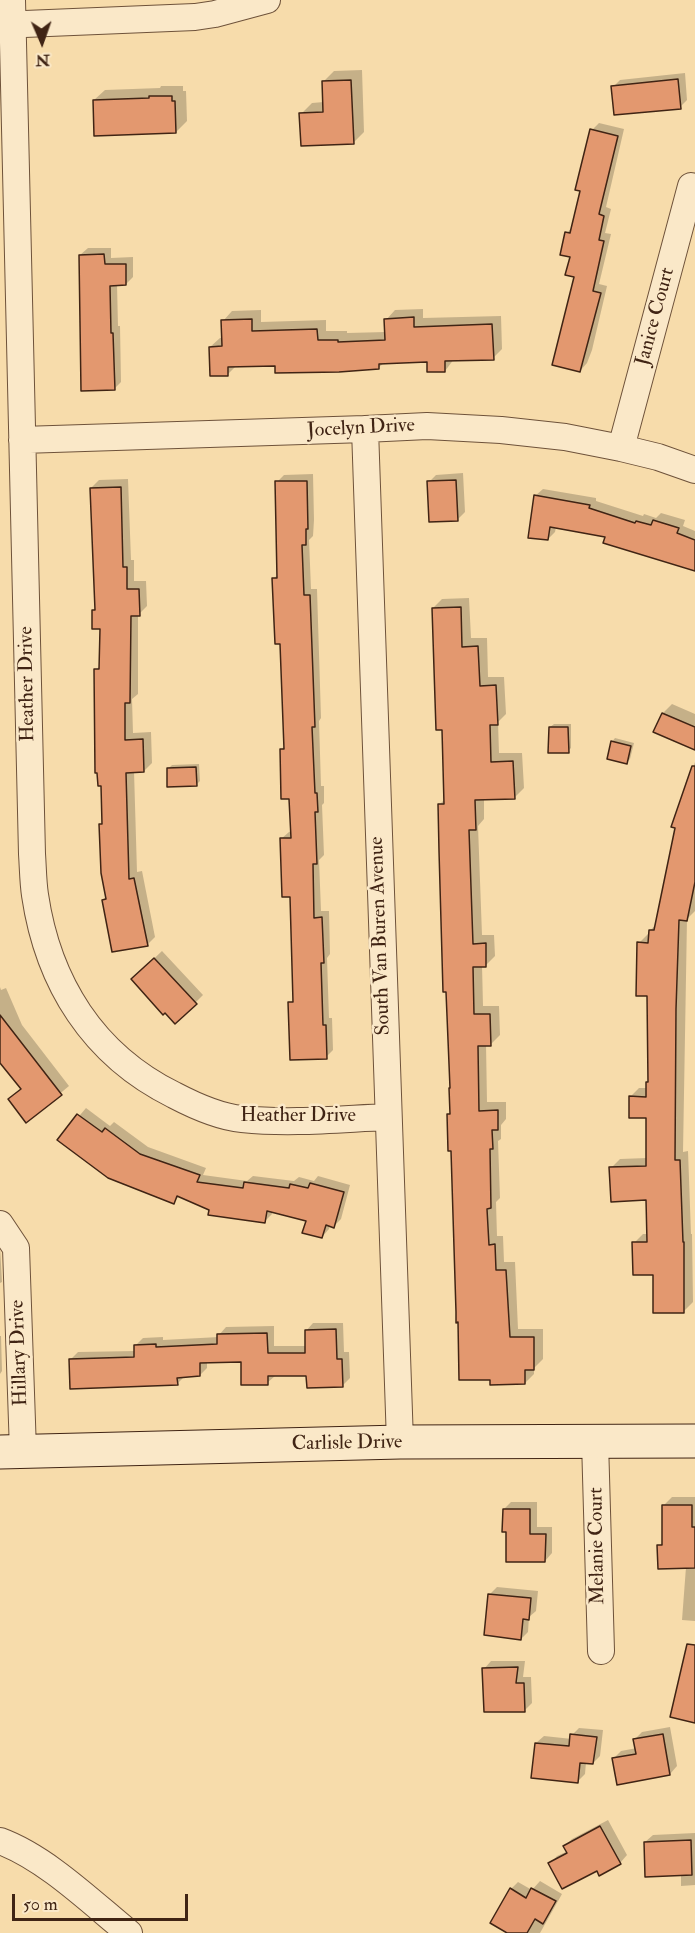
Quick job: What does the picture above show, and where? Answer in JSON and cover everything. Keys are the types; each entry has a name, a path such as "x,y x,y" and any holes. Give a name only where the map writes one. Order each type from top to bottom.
{"street":[{"path":"8,17 195,17 267,0"},
{"name":"Heather Drive","path":"8,17 34,893 40,924 53,964 69,999 109,1050 129,1068 156,1086 192,1104 241,1119 387,1117"},
{"name":"Janice Court","path":"621,448 691,186"},
{"name":"Jocelyn Drive","path":"22,440 427,426 501,430 566,437 658,457 695,470"},
{"name":"South Van Buren Avenue","path":"365,429 400,1442"},
{"name":"Hillary Drive","path":"0,1224 16,1248 12,1452"},
{"name":"Melanie Court","path":"595,1441 601,1651"},
{"name":"Carlisle Drive","path":"12,1452 400,1442 695,1441"},
{"path":"0,1841 16,1847 37,1861 129,1933"}],"building":[{"path":"678,79 681,109 614,115 611,86"},
{"path":"351,80 354,144 301,146 299,113 323,112 322,81"},
{"path":"149,96 172,96 172,101 175,101 176,133 94,136 93,100 149,98"},
{"path":"590,129 618,136 599,214 604,216 599,240 604,241 593,291 601,293 580,372 552,365 574,277 565,275 570,257 560,255 565,232 570,233 580,191 575,190"},
{"path":"104,254 105,264 126,264 126,285 110,286 115,390 81,391 79,255"},
{"path":"414,317 414,327 492,324 494,360 445,361 445,372 427,372 427,362 379,364 379,369 339,372 275,373 275,366 228,367 228,376 210,376 209,347 222,346 221,320 252,319 252,331 317,329 318,340 338,340 338,342 385,340 384,319"},
{"path":"456,480 458,521 429,522 427,481"},
{"path":"275,481 307,481 308,529 306,529 306,545 302,545 304,595 310,595 315,727 312,727 318,812 315,812 317,864 313,864 314,918 322,917 323,1025 326,1025 327,1059 290,1060 288,1002 293,1002 290,897 282,897 280,838 291,838 289,799 281,799 280,749 284,749 280,644 275,644 272,578 277,578"},
{"path":"121,487 123,567 127,567 127,589 139,589 140,616 131,616 130,703 125,703 125,740 143,739 144,772 126,773 129,879 134,878 148,946 112,952 102,900 106,899 101,873 99,824 102,824 101,786 98,786 97,773 95,773 94,669 99,669 100,629 92,629 92,610 95,610 90,488"},
{"path":"534,495 590,505 589,508 635,523 636,521 651,525 653,520 679,528 677,533 695,540 695,571 603,543 605,537 550,527 548,540 528,538"},
{"path":"461,607 462,647 478,646 480,686 496,685 498,725 490,725 491,762 513,761 515,799 475,800 476,830 469,830 473,944 486,943 486,967 473,967 474,1014 490,1014 491,1046 478,1046 479,1111 498,1110 498,1130 492,1130 493,1149 490,1149 491,1208 487,1209 489,1245 495,1244 496,1270 506,1270 510,1337 534,1337 534,1370 525,1370 525,1384 490,1385 490,1380 459,1380 451,1151 448,1151 447,1114 450,1114 450,1088 446,992 443,992 439,851 438,804 444,804 442,730 436,730 432,608"},
{"path":"662,713 695,727 695,750 653,732"},
{"path":"549,727 568,727 569,753 548,753"},
{"path":"611,741 631,746 627,764 607,759"},
{"path":"692,766 695,766 695,882 687,921 679,920 676,1009 675,1160 680,1160 684,1242 684,1313 653,1313 653,1275 633,1275 632,1242 647,1242 646,1200 611,1202 609,1167 646,1166 646,1118 629,1118 629,1096 646,1097 646,1082 648,1082 647,996 636,996 637,942 648,943 649,930 654,930 675,828 671,827"},
{"path":"196,767 197,786 167,787 167,768"},
{"path":"154,958 197,1004 175,1024 165,1013 163,1015 131,979"},
{"path":"0,1015 62,1095 26,1123 8,1099 21,1089 0,1063"},
{"path":"77,1114 102,1132 105,1128 140,1154 200,1175 197,1182 243,1188 244,1182 289,1188 290,1184 308,1188 310,1183 344,1192 334,1228 326,1225 322,1238 302,1233 306,1221 267,1211 265,1223 208,1215 209,1210 177,1196 174,1204 108,1178 57,1140"},
{"path":"336,1329 337,1359 342,1359 343,1387 307,1388 306,1376 268,1376 268,1385 241,1385 241,1362 200,1363 200,1376 177,1378 178,1385 70,1389 69,1359 134,1357 134,1345 156,1344 156,1347 217,1344 217,1334 267,1333 268,1353 305,1353 305,1330"},
{"path":"662,1505 692,1505 692,1527 695,1527 695,1568 658,1569 657,1545 662,1545"},
{"path":"503,1509 530,1509 530,1534 546,1534 545,1562 506,1562 506,1532 502,1532"},
{"path":"488,1594 531,1598 529,1620 523,1619 521,1640 484,1635"},
{"path":"687,1644 695,1645 695,1723 670,1717"},
{"path":"518,1667 516,1683 524,1683 525,1712 484,1712 482,1668"},
{"path":"570,1734 597,1737 593,1764 580,1763 578,1783 531,1778 535,1743 569,1746"},
{"path":"663,1734 670,1775 617,1785 612,1758 636,1754 633,1739"},
{"path":"600,1826 621,1864 599,1876 597,1871 562,1889 548,1863 567,1853 563,1846"},
{"path":"691,1840 692,1875 645,1877 644,1842"},
{"path":"510,1888 526,1898 531,1888 556,1901 543,1924 535,1919 527,1933 507,1933 490,1923"}]}
